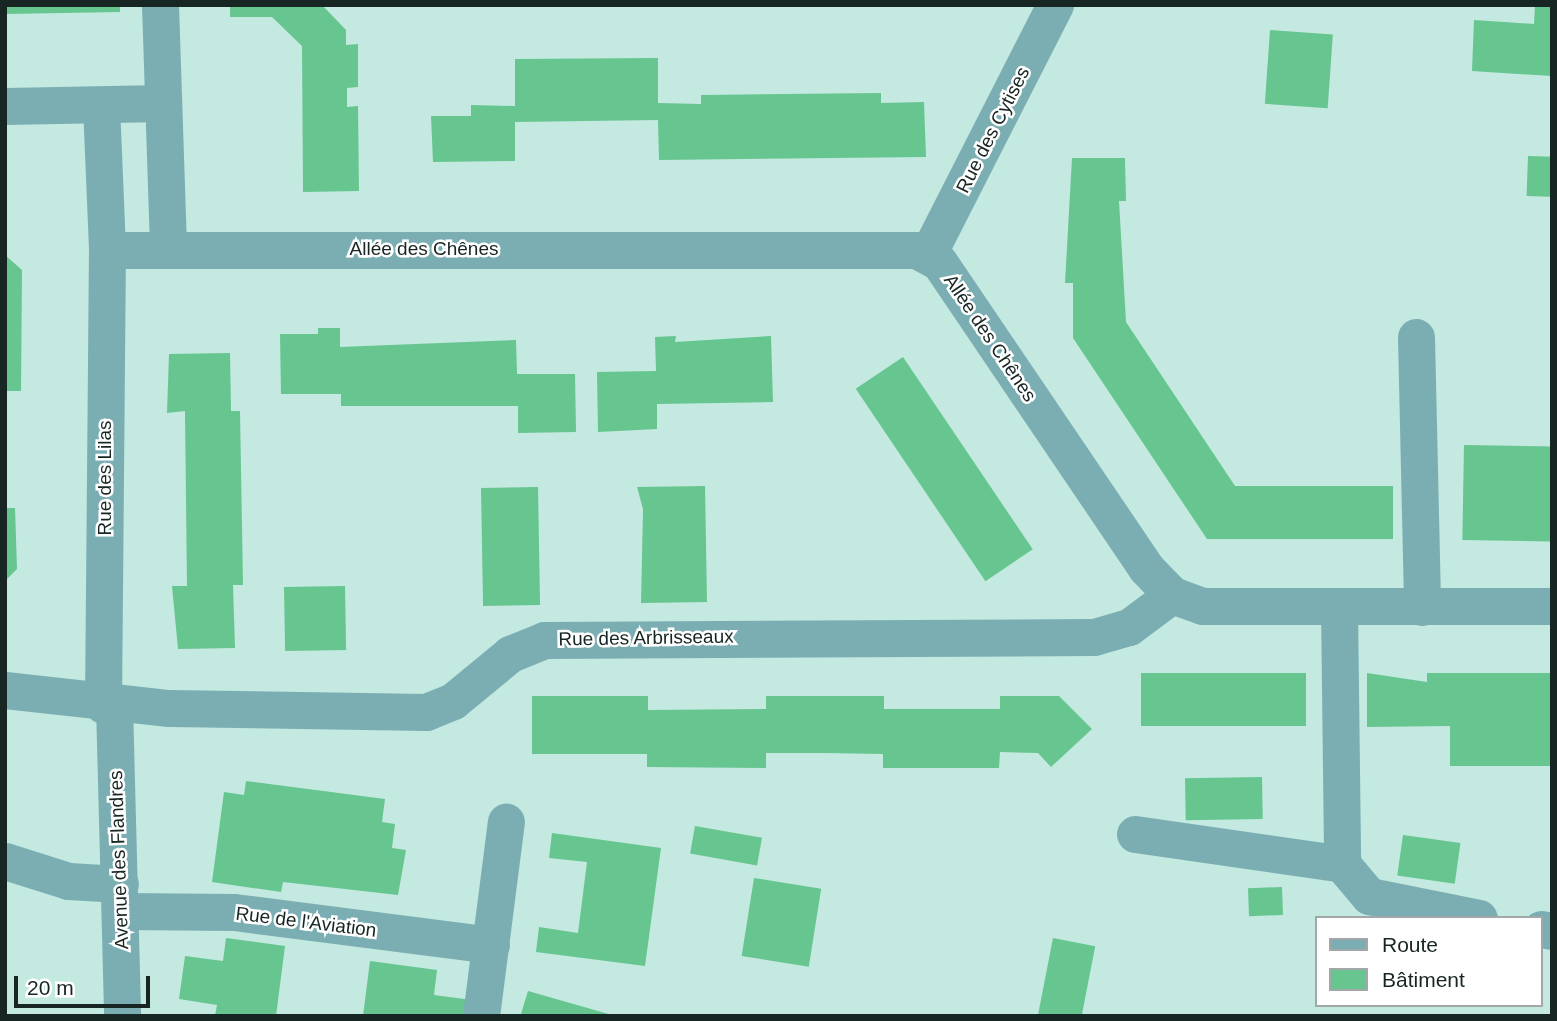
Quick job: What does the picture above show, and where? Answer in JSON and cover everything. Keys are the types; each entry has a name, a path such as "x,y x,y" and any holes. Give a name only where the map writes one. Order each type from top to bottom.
{"street":[{"path":"107,250 168,249 160,5"},
{"name":"Rue des Cytises","path":"928,254 1055,5"},
{"path":"5,106 163,103"},
{"name":"Rue des Lilas","path":"101,105 107,250 108,705"},
{"name":"Allée des Chênes","path":"168,249 901,248 928,254 1172,595"},
{"path":"1416,337 1422,607"},
{"path":"1172,595 1202,606 1552,606"},
{"name":"Rue des Arbrisseaux","path":"5,690 108,705 426,712 453,701 510,654 544,640 1094,637 1129,627 1172,595"},
{"path":"1339,606 1342,864 1369,896 1469,916"},
{"name":"Avenue des Flandres","path":"108,705 120,897 122,1016"},
{"path":"481,1016 506,822"},
{"path":"1135,834 1342,864"},
{"name":"Rue de l'Aviation","path":"5,861 120,897 491,945"}],"building":[{"path":"5,5 120,5 120,12 5,14"},
{"path":"230,5 322,5 346,30 346,45 358,44 358,87 347,88 347,107 358,106 359,191 303,192 302,46 272,17 230,17"},
{"path":"1535,5 1552,5 1552,76 1472,71 1474,20 1534,24"},
{"path":"1270,30 1333,34 1328,108 1265,104"},
{"path":"658,58 658,103 701,104 701,95 881,93 881,103 924,102 926,157 659,160 658,120 515,122 515,161 433,162 431,116 471,116 471,105 515,106 515,59"},
{"path":"1528,156 1552,157 1551,197 1527,196"},
{"path":"1072,158 1125,158 1126,201 1119,201 1126,322 1235,486 1393,486 1393,539 1207,539 1073,338 1073,283 1065,283"},
{"path":"5,255 22,270 21,391 5,391"},
{"path":"318,328 340,328 340,347 516,340 517,374 575,374 576,432 518,433 518,406 341,406 341,394 281,394 280,334 318,334"},
{"path":"676,336 675,342 771,336 773,402 657,404 657,429 598,432 597,372 656,371 655,337"},
{"path":"230,353 231,411 240,411 243,585 233,585 235,648 178,649 172,586 187,586 185,411 167,413 169,354"},
{"path":"903,357 1033,549 985,581 856,389"},
{"path":"1464,445 1552,447 1550,542 1462,540"},
{"path":"705,486 707,602 641,603 643,509 637,487"},
{"path":"538,487 540,605 483,606 481,488"},
{"path":"5,508 15,508 17,569 5,581"},
{"path":"345,586 346,650 285,651 284,587"},
{"path":"1141,673 1306,673 1306,726 1141,726"},
{"path":"1367,673 1427,682 1427,673 1552,673 1552,766 1450,766 1450,726 1367,727"},
{"path":"532,696 648,696 648,710 766,709 766,696 884,696 884,709 1000,709 1000,696 1059,696 1092,729 1051,767 1038,753 1000,752 999,768 883,768 883,754 825,753 766,753 766,768 647,767 647,754 532,754"},
{"path":"1262,777 1263,819 1186,820 1185,778"},
{"path":"246,781 385,799 382,822 395,824 392,848 406,850 398,895 283,882 281,892 212,882 224,792 244,795"},
{"path":"695,826 762,838 757,865 690,854"},
{"path":"552,833 661,848 645,966 536,952 539,927 578,933 587,862 549,858"},
{"path":"1403,835 1460,843 1455,884 1397,876"},
{"path":"754,878 821,889 809,967 742,956"},
{"path":"1282,887 1283,915 1249,916 1248,888"},
{"path":"226,938 285,946 276,1016 215,1016 217,1005 179,999 185,956 223,961"},
{"path":"1053,938 1095,946 1082,1016 1038,1016"},
{"path":"370,961 437,970 434,995 472,1000 470,1016 363,1016"},
{"path":"528,991 612,1015 612,1016 521,1014"}]}
